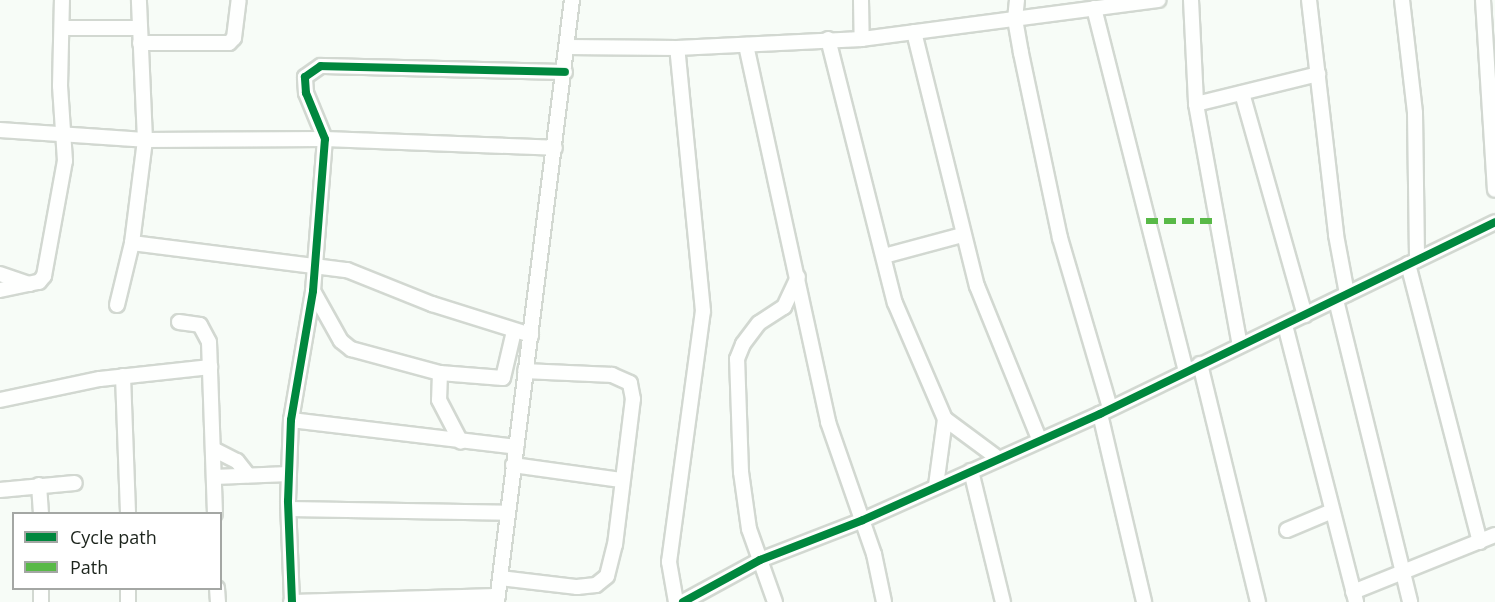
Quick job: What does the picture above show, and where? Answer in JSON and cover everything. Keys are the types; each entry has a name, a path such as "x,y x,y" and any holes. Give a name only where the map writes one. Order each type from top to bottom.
{"street":[{"path":"0,290 29,284 44,276 65,161 61,135 62,0"},
{"path":"117,305 132,243 145,140 139,0"},
{"path":"140,43 229,43 234,38 239,0"},
{"path":"565,72 321,66 308,72 305,83 326,139 313,291 291,420 289,509 291,602 497,599 565,72 572,0"},
{"path":"861,0 862,39"},
{"path":"1017,0 1015,19 1060,238 1105,411 1144,602"},
{"path":"567,47 677,48 862,39 1158,0"},
{"path":"1191,0 1196,104 1240,345"},
{"path":"1309,0 1341,297 1410,602"},
{"path":"1402,0 1414,96 1413,262 1480,542"},
{"path":"1483,0 1495,190"},
{"path":"1094,8 1186,371"},
{"path":"62,28 140,28"},
{"path":"914,32 962,235 977,286 1039,439"},
{"path":"828,39 900,318 945,419 999,459"},
{"path":"746,45 828,422 863,520 885,602"},
{"path":"676,602 669,562 703,311 677,48"},
{"path":"1196,104 1318,74"},
{"path":"1242,93 1305,315"},
{"path":"0,130 145,140 326,139 555,148"},
{"path":"65,161 85,137"},
{"path":"683,602 760,560 863,520 1105,411 1495,222"},
{"path":"884,256 962,235"},
{"path":"132,243 316,266 375,279 432,304 531,335"},
{"path":"0,274 29,284"},
{"path":"775,602 748,529 741,472 737,359 743,344 759,322 784,307 798,277"},
{"path":"313,291 341,341 351,349 440,373 503,378 514,331"},
{"path":"179,322 194,322 204,330 209,342 215,512"},
{"path":"1285,325 1355,597 1495,536"},
{"path":"1200,364 1258,602"},
{"path":"0,400 123,376 210,367"},
{"path":"500,578 577,587 603,580 615,545 621,480 633,399 630,382 612,375 525,371"},
{"path":"440,373 439,400 461,442"},
{"path":"123,376 128,512"},
{"path":"936,486 945,419"},
{"path":"291,420 516,447"},
{"path":"213,449 237,461 248,474"},
{"path":"513,465 621,480"},
{"path":"972,471 1003,602"},
{"path":"214,477 289,474"},
{"path":"0,490 75,483"},
{"path":"39,485 41,512"},
{"path":"289,509 508,513"},
{"path":"1287,530 1332,511"}],"marked path":[{"path":"1146,221 1217,221"}],"cycle path":[{"path":"292,602 288,501 291,420 313,291 325,139 306,93 305,77 321,66 565,72"},
{"path":"683,602 760,560 863,520 1100,414 1495,222"}]}
